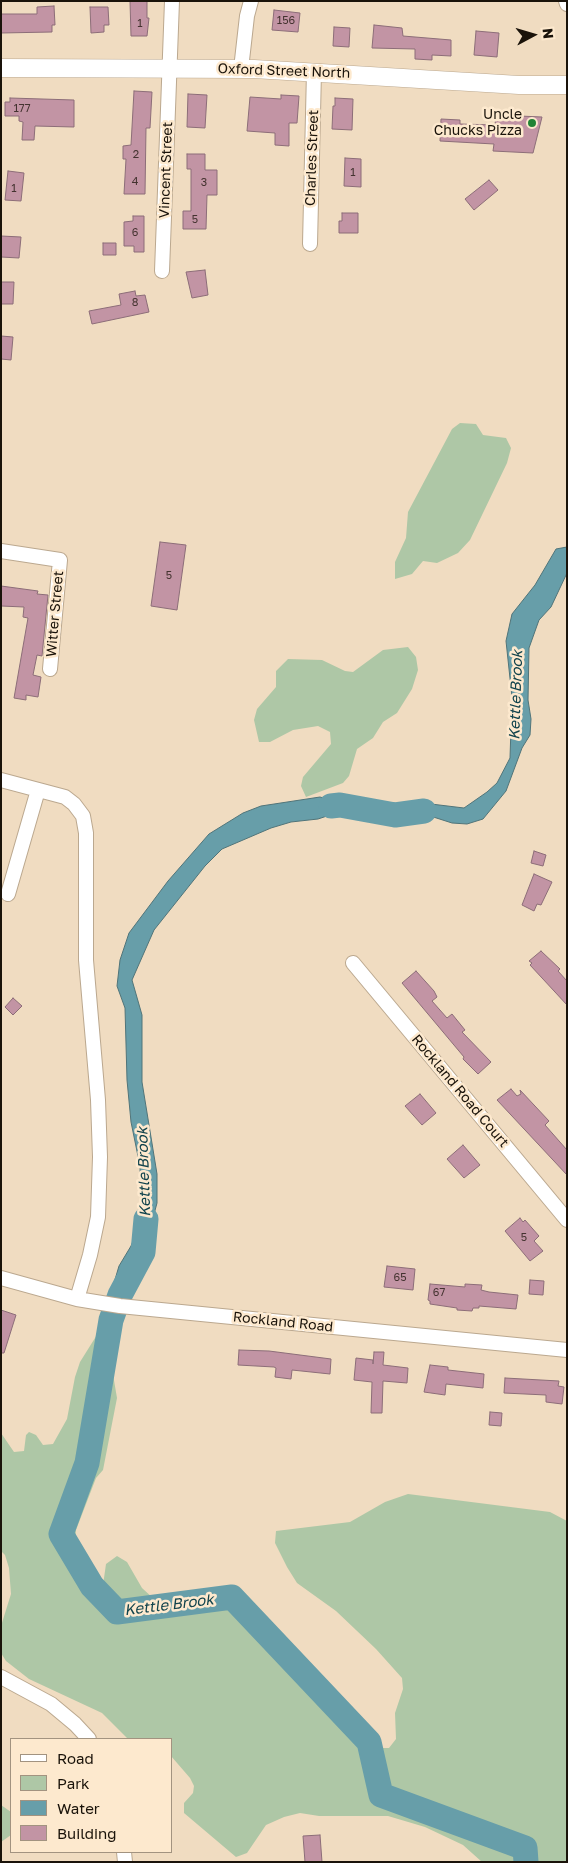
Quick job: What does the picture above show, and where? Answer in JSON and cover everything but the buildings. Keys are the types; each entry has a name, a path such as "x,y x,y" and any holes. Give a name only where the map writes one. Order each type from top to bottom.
{"main road":[{"name":"Oxford Street North","path":"1,68 169,68 314,71 519,86 567,85"}],"street":[{"name":"Vincent Street","path":"162,271 172,1"},
{"path":"242,69 246,16 251,1"},
{"name":"Charles Street","path":"310,244 314,71"},
{"name":"Witter Street","path":"1,551 60,560 50,669"},
{"path":"1,780 65,797 74,804 83,816 86,833 86,960 98,1100 100,1157 98,1217 90,1255 77,1299"},
{"path":"8,894 38,790"},
{"name":"Rockland Road Court","path":"353,963 567,1220"},
{"name":"Rockland Road","path":"1,1278 77,1299 114,1305 567,1350"},
{"path":"1,1677 51,1704 88,1738"}],"green space":[{"path":"460,423 476,424 483,435 506,438 511,448 507,463 470,540 458,553 437,563 423,561 412,574 395,579 395,562 406,538 408,512 452,429"},
{"path":"408,647 416,657 418,670 412,689 397,713 383,722 373,738 357,749 349,776 343,783 306,797 301,786 303,777 331,744 330,732 318,726 293,730 270,742 259,742 254,720 257,709 276,687 276,671 288,659 322,660 345,671 353,672 383,650"},
{"path":"100,1330 113,1333 109,1351 117,1398 103,1470 96,1478 76,1530 75,1542 88,1581 97,1587 103,1585 106,1564 117,1556 127,1562 142,1588 154,1599 165,1595 199,1597 232,1588 315,1680 341,1704 353,1710 365,1733 381,1748 389,1748 396,1739 395,1713 403,1689 402,1678 376,1649 336,1611 297,1583 275,1543 276,1531 350,1522 385,1502 408,1494 550,1512 567,1521 567,1862 482,1862 463,1845 425,1827 388,1816 319,1816 300,1813 284,1817 266,1825 247,1853 236,1857 184,1813 184,1803 193,1793 194,1786 190,1778 172,1757 172,1738 127,1738 102,1713 29,1679 6,1661 1,1653 1,1626 11,1594 9,1568 5,1555 1,1551 1,1433 14,1452 24,1451 26,1435 29,1432 36,1435 43,1445 53,1444 67,1419 75,1377 80,1362"},
{"path":"1,1805 10,1811 10,1836 1,1842"}],"water":[{"name":"Kettle Brook","path":"567,547 567,573 551,607 539,620 529,648 528,700 531,719 530,735 522,748 506,791 483,819 467,824 452,823 424,814 409,821 385,824 336,813 318,819 291,822 271,828 222,849 205,866 154,930 132,980 142,1015 142,1082 157,1174 157,1203 145,1248 123,1290 115,1315 113,1333 100,1330 119,1266 131,1246 141,1221 140,1166 131,1122 127,1080 125,1008 117,986 120,960 129,933 168,881 209,834 243,813 261,806 320,797 385,816 431,804 464,808 487,792 497,783 510,758 512,697 506,641 512,614 535,585 556,549"}],"waterway":[{"name":"Kettle Brook","path":"331,806 340,805 395,815 424,811"},
{"name":"Kettle Brook","path":"146,1219 143,1252 120,1295 111,1320 87,1463 61,1534 92,1586 117,1612 232,1597 369,1742 381,1795 525,1848 526,1862"}],"place":[{"name":"Uncle Chucks Pizza","path":"532,123"}]}
